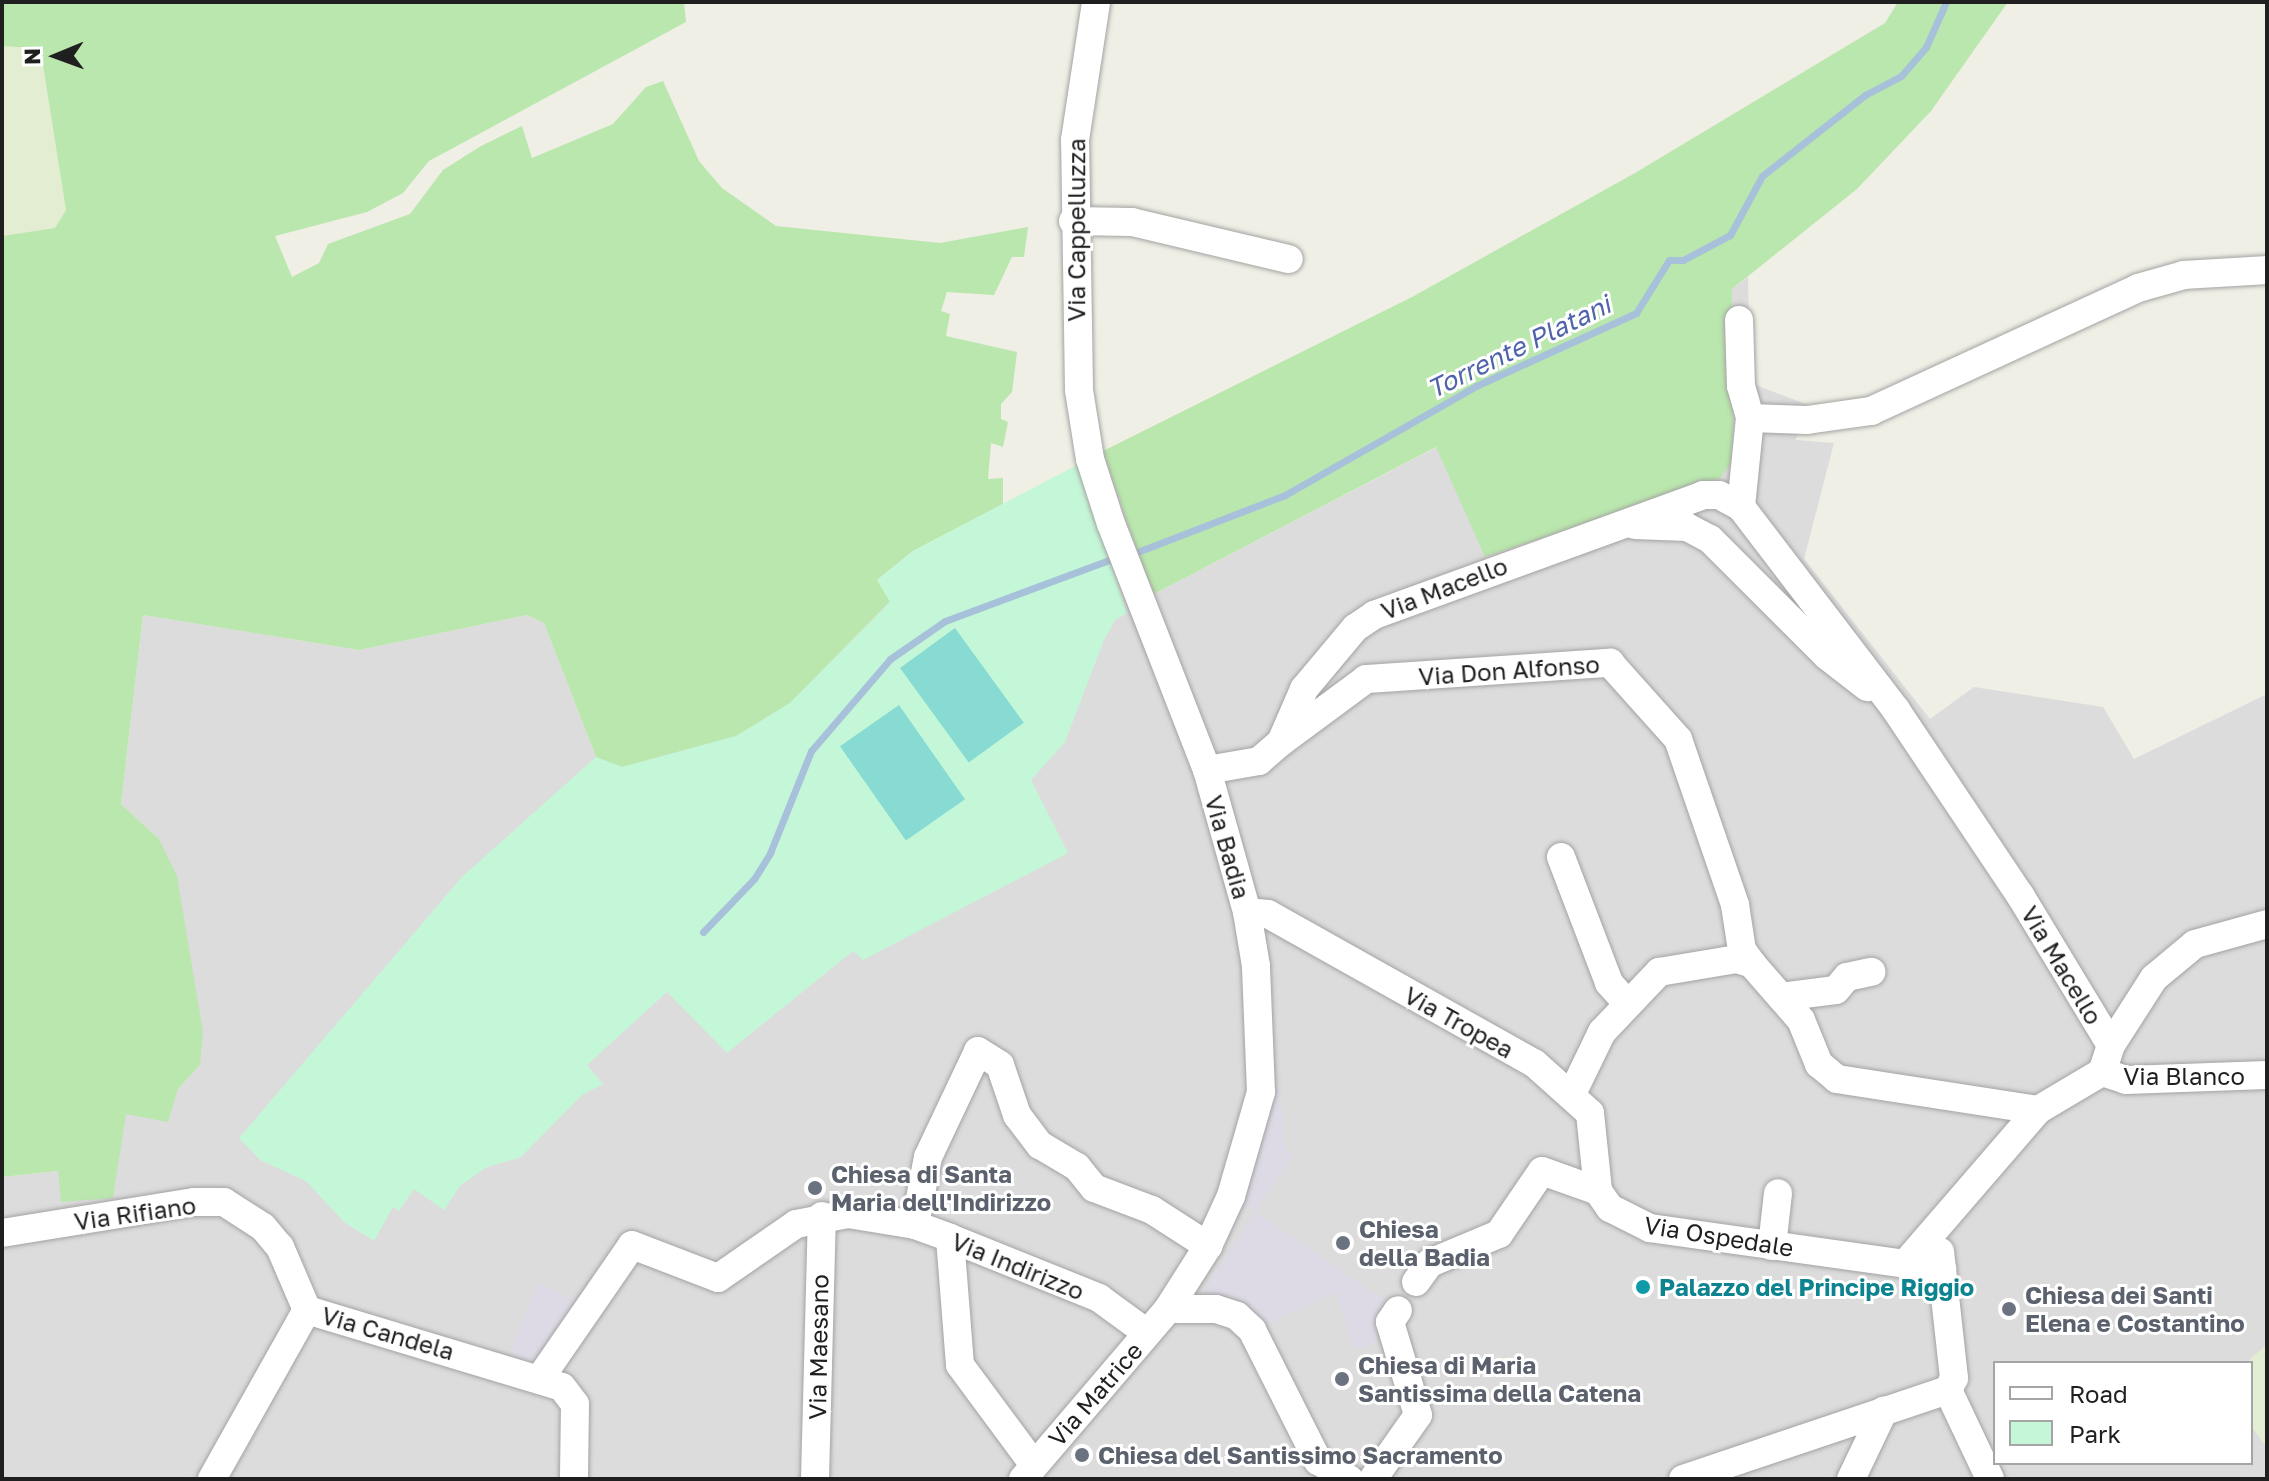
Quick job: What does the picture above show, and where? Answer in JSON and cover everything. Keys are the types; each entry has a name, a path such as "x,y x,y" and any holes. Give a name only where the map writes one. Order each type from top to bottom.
{"street":[{"name":"Via Cappelluzza","path":"1090,459 1079,390 1073,221 1075,140 1096,2"},
{"path":"1073,221 1132,222 1289,259"},
{"path":"1750,418 1807,420 1871,411 2138,288 2184,275 2267,270"},
{"path":"1710,539 1730,501 1747,454 1750,418 1741,386 1739,320"},
{"name":"Via Badia","path":"1090,459 1145,617 1207,770 1247,912 1256,966 1261,1092 1231,1196 1208,1246"},
{"path":"1607,527 1703,495 1730,501 1803,610"},
{"path":"1607,527 1656,523 1687,527 1710,539 1803,610"},
{"name":"Via Macello","path":"1281,742 1304,689 1355,628 1374,615 1607,527"},
{"name":"Via Macello","path":"1803,610 1827,656 1896,710 2020,895 2106,1058"},
{"name":"Via Don Alfonso","path":"1281,742 1366,679 1610,663 1678,739 1735,905 1742,950 1808,1032 1819,1064 1837,1079 2038,1110"},
{"path":"1207,770 1259,761 1281,742"},
{"path":"1561,857 1609,983 1627,1003"},
{"name":"Via Tropea","path":"1247,912 1268,914 1534,1063 1590,1113 1595,1126 1598,1191"},
{"path":"1905,1264 2038,1110 2106,1058 2154,978 2195,944 2267,924"},
{"path":"1571,1096 1602,1032 1659,972 1714,959 1752,964"},
{"path":"1781,997 1836,990 1847,977 1871,972"},
{"path":"915,1225 928,1157 978,1051 1009,1079 1017,1115 1040,1145 1077,1167 1094,1188 1152,1210 1208,1246"},
{"name":"Via Blanco","path":"2106,1058 2126,1080 2267,1075"},
{"name":"Via Ospedale","path":"1416,1282 1430,1263 1499,1234 1542,1171 1598,1191 1610,1208 1650,1228 1942,1269"},
{"path":"1772,1246 1778,1193"},
{"name":"Via Rifiano","path":"2,1233 194,1202 224,1202 263,1227 280,1247 307,1310"},
{"name":"Via Indirizzo","path":"541,1377 632,1245 718,1278 796,1224 822,1216 848,1214 915,1225 950,1238 1099,1298 1147,1333"},
{"name":"Via Maesano","path":"815,1479 822,1216"},
{"path":"1683,1479 1948,1390 1954,1378 1938,1224"},
{"path":"950,1238 960,1365 1028,1472"},
{"name":"Via Matrice","path":"1028,1472 1168,1309 1208,1246"},
{"path":"1168,1309 1216,1309 1237,1316 1252,1330 1318,1461 1349,1479"},
{"name":"Via Candela","path":"212,1479 307,1310 541,1377 562,1387 575,1404 574,1479"},
{"path":"1373,1479 1418,1415 1394,1316"},
{"path":"1948,1390 1990,1479"},
{"path":"1851,1479 1884,1410"}],"shaded area":[{"path":"1748,277 1750,383 1806,404 1796,440 1834,443 1804,559 1930,719 1974,687 2103,707 2134,759 2267,694 2267,1479 2,1479 2,1177 59,1171 126,1113 167,1121 178,1089 200,1065 159,839 121,804 143,615 359,650 527,615 544,623 596,757 1103,451 1152,595 1437,447 1733,388 1732,289"},
{"path":"955,628 1024,723 969,763 900,668"},
{"path":"899,705 965,799 906,840 840,746"},
{"path":"1280,1085 1285,1149 1293,1156 1255,1211 1398,1310 1375,1342 1354,1351 1336,1292 1262,1326 1193,1306 1255,1212 1231,1196 1261,1092"},
{"path":"538,1283 590,1306 541,1377 504,1366"}],"green space":[{"path":"2,2 684,2 686,22 429,161 403,193 367,212 275,236 292,277 319,263 328,244 410,214 443,170 481,146 522,126 532,158 613,124 646,87 663,81 699,161 722,188 776,226 940,243 1028,227 1024,257 1012,257 994,295 947,292 941,311 950,314 946,336 1017,352 1012,392 1001,404 1001,419 1008,422 1003,447 991,443 988,479 1003,478 1003,504 913,551 877,580 890,601 790,703 736,736 622,767 596,757 544,623 527,615 359,650 143,615 121,804 159,839 177,876 203,1032 200,1065 178,1089 168,1122 126,1114 113,1198 61,1202 58,1171 2,1177 2,236 55,228 66,210 42,59 33,48 2,46"},
{"path":"1898,2 2008,2 1931,111 1857,189 1732,289 1733,461 1720,478 1485,557 1436,447 1152,595 1103,451 1412,297 1635,173 1885,23"},
{"path":"2,46 33,47 42,59 66,210 55,228 2,236"},
{"path":"1081,463 1127,613 1115,620 1104,640 1065,742 1031,780 1068,853 863,960 853,951 727,1053 667,992 587,1065 603,1084 582,1095 521,1157 485,1168 460,1186 444,1210 414,1189 399,1211 393,1207 374,1241 344,1222 306,1181 260,1160 239,1138 462,877 596,757 622,767 736,736 790,703 890,602 877,580 913,551"},
{"path":"2267,1344 2267,1448 2253,1429 2253,1361 2248,1361"}],"waterway":[{"name":"Torrente Platani","path":"1140,551 1285,495 1476,386 1636,313 1669,260 1683,260 1730,235 1762,176 1865,95 1901,76 1926,47 1946,2"},
{"name":"Torrente Platani","path":"703,932 754,879 770,853 811,751 890,659 945,621 1112,559"}],"place":[{"name":"Chiesa di Santa Maria dell'Indirizzo","path":"815,1188"},
{"name":"Chiesa della Badia","path":"1343,1243"},
{"name":"Palazzo del Principe Riggio","path":"1643,1287"},
{"name":"Chiesa dei Santi Elena e Costantino","path":"2009,1309"},
{"name":"Chiesa di Maria Santissima della Catena","path":"1342,1379"},
{"name":"Chiesa del Santissimo Sacramento","path":"1082,1455"}]}
